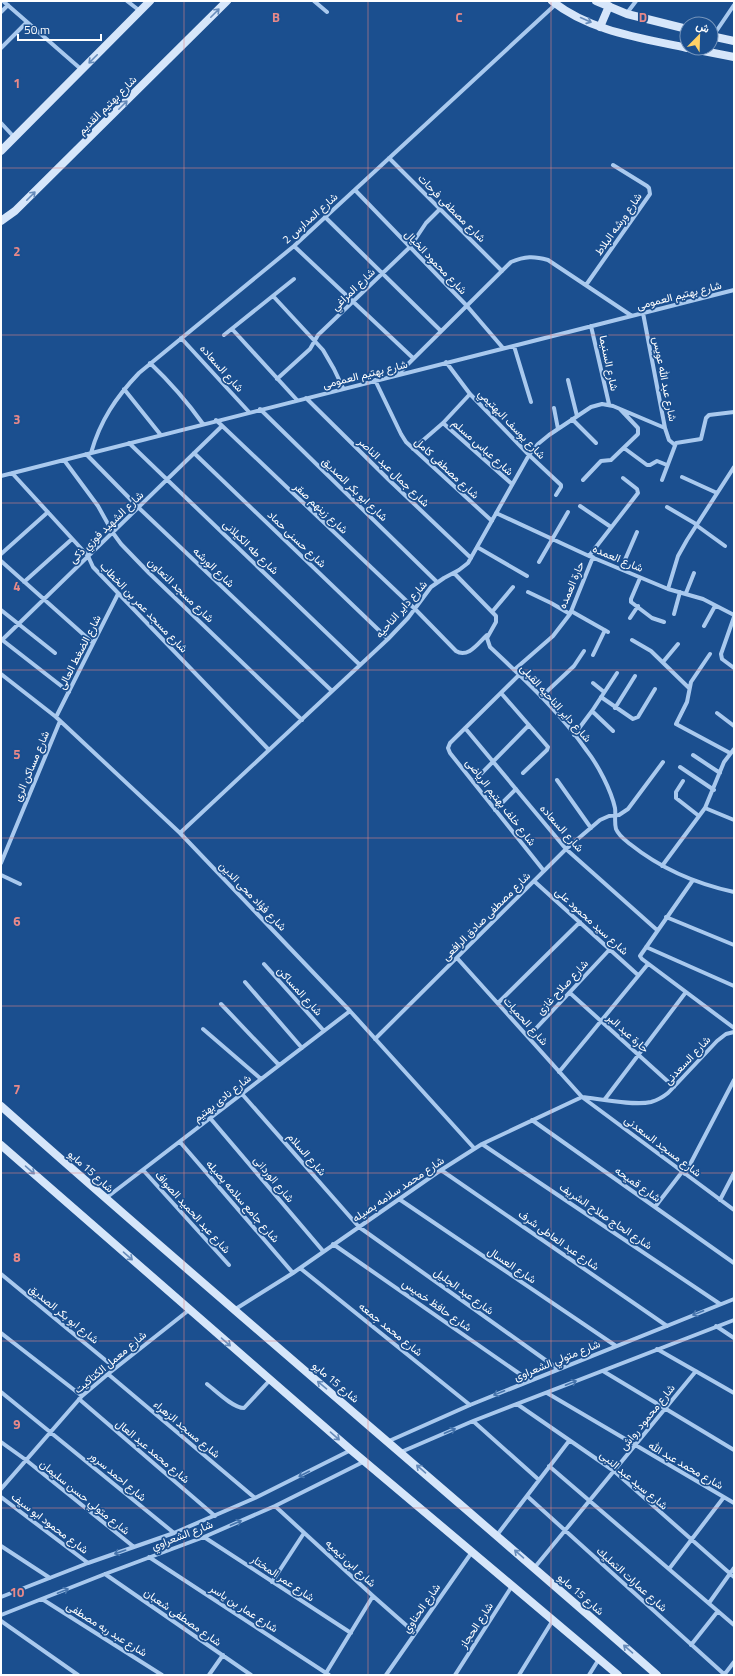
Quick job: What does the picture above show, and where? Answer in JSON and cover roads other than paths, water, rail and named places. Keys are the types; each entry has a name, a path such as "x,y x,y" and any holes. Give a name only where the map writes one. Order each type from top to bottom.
{"main road":[{"path":"1,151 150,1"},
{"name":"شارع بهتيم القديم","path":"1,221 16,212 227,1"},
{"path":"596,1 627,14 679,27"},
{"path":"554,3 575,16 600,27 629,36 679,46"},
{"path":"600,27 609,6"},
{"path":"719,38 734,41"},
{"path":"719,54 734,57"},
{"name":"شارع 15 مايو","path":"1,1106 234,1310 389,1441 657,1675"},
{"path":"1,1145 270,1380 618,1675"}],"street":[{"path":"3,1 82,70"},
{"path":"127,1 140,11"},
{"path":"314,1 327,12"},
{"path":"627,14 636,1"},
{"name":"شارع المدارس 2","path":"91,453 96,434 105,417 124,389 150,363 294,246 390,158 554,3"},
{"path":"1,12 8,5"},
{"path":"719,26 734,5"},
{"path":"1,48 27,22"},
{"path":"1,123 14,137"},
{"name":"شارع مصطفى فرحات","path":"390,158 502,271"},
{"name":"شارع ورشه البلاط","path":"586,284 650,194 647,186 613,165"},
{"name":"شارع محمود الخيال","path":"355,190 466,306 502,348"},
{"name":"شارع المراغي","path":"277,379 310,349 316,336 410,247 426,223 440,209"},
{"path":"325,218 441,331"},
{"path":"294,246 413,358"},
{"path":"397,375 511,262 523,257 536,256 548,260 632,316"},
{"path":"224,335 294,278"},
{"name":"شارع بهتيم العمومى","path":"1,476 160,434 734,290"},
{"path":"273,296 323,350 343,388"},
{"name":"شارع عبد الله عويس","path":"643,313 665,428 669,440 675,445"},
{"name":"شارع السنيما","path":"591,326 608,404"},
{"path":"232,329 297,400"},
{"name":"شارع السعاده","path":"181,338 249,412"},
{"path":"514,346 531,402"},
{"name":"شارع يوسف البهتيمي","path":"446,362 470,394 529,455 561,485 556,495"},
{"path":"150,363 181,394 202,424"},
{"name":"شارع مصطفى كامل","path":"375,380 401,434 413,449 492,521"},
{"path":"568,380 577,416"},
{"path":"124,389 160,434"},
{"path":"413,449 443,423 470,394"},
{"name":"شارع جمال عبد الناصر","path":"306,398 471,558"},
{"path":"608,404 665,428"},
{"name":"شارع داير الناحيه","path":"180,833 388,639 415,609 424,594 437,582 464,567 471,558 529,455 543,439 591,407 608,404"},
{"path":"554,408 558,429"},
{"path":"583,480 601,461 612,460 636,436 638,430 618,408"},
{"name":"شارع ابو بكر الصديق","path":"260,409 437,582"},
{"path":"662,480 675,445 678,442 701,439 706,418 709,415 734,412"},
{"path":"572,419 596,443"},
{"name":"شارع زينهم صقر","path":"216,420 415,609 459,653 469,652 488,635"},
{"name":"شارع عباس مسلم","path":"443,423 512,484"},
{"name":"شارع الشهيد فوزي ذكى","path":"2,639 222,426"},
{"name":"شارع طه الكيلانى","path":"129,443 360,665"},
{"path":"624,448 647,465 657,461 667,465"},
{"name":"شارع حسنى حماد","path":"194,453 388,639"},
{"name":"شارع الورشه","path":"86,454 139,508 332,691"},
{"name":"شارع مسجد التعاون","path":"64,460 98,506 112,533 149,573 302,720"},
{"path":"668,589 678,556 696,524 734,467"},
{"name":"شارع مسجد عمر بن الخطاب","path":"12,473 88,556 93,568 269,750"},
{"path":"682,477 717,492"},
{"name":"حارة العمده","path":"514,670 553,636 570,613 591,556 611,527 638,493 637,489 623,478"},
{"path":"580,506 611,527"},
{"path":"667,507 696,524 725,546"},
{"path":"1,554 48,512"},
{"path":"539,562 568,512"},
{"name":"شارع العمده","path":"496,513 640,578 668,589 703,599 734,616"},
{"path":"621,570 637,532"},
{"path":"24,582 72,539"},
{"path":"477,547 527,576"},
{"path":"1,562 93,643"},
{"path":"454,573 496,616 496,622 488,635"},
{"path":"686,593 694,573"},
{"path":"640,578 630,599 631,602 652,618 664,622"},
{"path":"492,612 513,587"},
{"path":"528,592 551,602 607,631 593,655"},
{"path":"674,614 680,592"},
{"name":"شارع الضغط العالى","path":"56,717 118,594"},
{"path":"630,618 638,606"},
{"path":"704,626 715,606"},
{"path":"1,610 55,653"},
{"path":"734,616 721,654 722,659 734,668"},
{"name":"شارع داير الناحيه القبلى","path":"488,635 488,644 541,697 587,751 613,801 616,816 616,828 619,834 637,849 662,866 693,880 734,892"},
{"path":"2,639 69,692"},
{"path":"632,640 651,651 689,688"},
{"path":"663,662 678,644"},
{"path":"541,697 574,666 584,651"},
{"path":"710,654 693,677 689,688 687,702 676,721 677,725 730,754"},
{"path":"574,735 592,712 617,673"},
{"name":"شارع فؤاد محى الدين","path":"1,674 56,717 180,833 350,1011 474,1148"},
{"path":"466,728 519,675"},
{"path":"615,708 635,676"},
{"path":"593,683 604,692"},
{"path":"601,697 631,720 635,719 655,689"},
{"path":"501,693 548,749 523,773"},
{"path":"592,712 612,731"},
{"path":"717,713 734,726"},
{"name":"شارع مساكن الرى","path":"1,863 60,721"},
{"path":"473,782 529,725"},
{"name":"شارع السعاده","path":"466,728 566,849 657,930"},
{"name":"شارع خلف بهتيم الرياضى","path":"466,728 450,743 449,751 544,871"},
{"path":"662,866 706,808 720,773 734,749"},
{"path":"693,755 720,773"},
{"name":"شارع مصطفى صادق الرافعى","path":"376,1039 566,849 603,818 616,816 625,812 635,801 663,762"},
{"path":"680,766 714,790"},
{"path":"557,780 591,828"},
{"path":"683,781 676,792 676,798 699,816"},
{"path":"495,810 516,788"},
{"path":"706,808 734,820"},
{"path":"1,875 20,884"},
{"path":"693,880 640,956 648,964 734,1028"},
{"name":"شارع سيد محمود على","path":"534,881 638,975"},
{"path":"666,917 734,945"},
{"path":"498,1003 580,922"},
{"path":"646,947 734,986"},
{"name":"شارع صلاح غازى","path":"528,1037 610,949"},
{"name":"شارع الحميات","path":"457,958 582,1097"},
{"name":"شارع المساكن","path":"264,964 324,1031"},
{"path":"559,1072 648,964"},
{"path":"245,982 302,1048"},
{"path":"605,1099 686,992"},
{"name":"حارة عبد البر","path":"570,993 674,1087"},
{"path":"221,1004 279,1065"},
{"name":"شارع نادى بهتيم","path":"105,1198 350,1011"},
{"path":"203,1029 261,1079"},
{"name":"شارع السعدنى","path":"582,1097 641,1103 660,1099 674,1087 721,1037 734,1032"},
{"path":"655,1207 684,1173 734,1080"},
{"name":"شارع السلام","path":"242,1094 359,1226"},
{"name":"شارع محمد سلامه بصيله","path":"234,1310 293,1273 474,1148 582,1097"},
{"name":"شارع مسجد السعدنى","path":"582,1097 734,1210"},
{"name":"شارع الوردانى","path":"210,1118 323,1251"},
{"name":"شارع قميحه","path":"532,1120 734,1262"},
{"name":"شارع جامع سلامه بصيله","path":"180,1142 293,1273"},
{"name":"شارع الحاج صلاح الشريف","path":"482,1144 720,1304"},
{"name":"شارع عبد الحميد الصواف","path":"143,1170 228,1265"},
{"name":"شارع عبد العاطى شرف","path":"441,1170 667,1326"},
{"path":"720,1200 734,1173"},
{"name":"شارع العسال","path":"399,1199 616,1346"},
{"name":"شارع عبد الجليل","path":"359,1226 558,1369"},
{"name":"شارع حافظ خميس","path":"333,1244 530,1381"},
{"name":"شارع محمد جمعه","path":"300,1268 470,1405"},
{"name":"شارع ابو بكر الصديق","path":"1,1274 116,1368"},
{"name":"شارع متولي الشعراوى","path":"389,1441 470,1405 734,1299"},
{"name":"شارع معمل الكتاكيت","path":"1,1489 82,1396 189,1310"},
{"path":"401,1452 473,1421 734,1320"},
{"path":"716,1326 734,1338"},
{"path":"1,1333 82,1396"},
{"path":"657,1349 734,1393"},
{"path":"603,1371 734,1450"},
{"name":"شارع محمود رواش","path":"534,1568 696,1371"},
{"name":"شارع مسجد الزهراء","path":"108,1374 254,1498"},
{"path":"207,1384 234,1406 244,1408 270,1380"},
{"name":"شارع احمد سرور","path":"1,1392 174,1533"},
{"name":"شارع محمد عبد الله","path":"546,1393 734,1503"},
{"name":"شارع محمد عبد العال","path":"79,1399 215,1516"},
{"name":"شارع سيد عبد النبى","path":"517,1404 614,1471 734,1577"},
{"path":"473,1421 539,1480"},
{"path":"497,1535 569,1441"},
{"name":"شارع متولي حسن سليمان","path":"1,1442 26,1460 134,1547"},
{"name":"شارع الشعراوي","path":"1,1597 88,1563 174,1533 215,1516 352,1450"},
{"name":"شارع الشعراوي","path":"1,1615 204,1537 275,1506 365,1461"},
{"path":"550,1466 734,1625"},
{"name":"شارع عمارات التمليك","path":"527,1496 724,1675"},
{"name":"شارع محمود ابو سيف","path":"1,1497 88,1563"},
{"path":"669,1569 724,1497"},
{"name":"شارع ابن تيميه","path":"275,1506 373,1596 415,1632"},
{"path":"272,1582 304,1533"},
{"name":"شارع عمر المختار","path":"204,1537 351,1634"},
{"path":"1,1546 50,1578"},
{"name":"شارع الحناوي","path":"386,1675 472,1552"},
{"name":"شارع عمار بن ياسر","path":"149,1557 328,1674"},
{"path":"709,1603 734,1568"},
{"name":"شارع مصطفى شعبان","path":"105,1574 251,1675"},
{"name":"شارع الحجاز","path":"454,1675 512,1585"},
{"path":"328,1674 373,1596"},
{"name":"شارع عبد ربه مصطفى","path":"42,1599 162,1675"},
{"path":"691,1644 718,1611"},
{"path":"518,1675 553,1620"},
{"path":"1,1621 78,1675"},
{"path":"208,1675 223,1655"},
{"path":"589,1675 599,1659"},
{"path":"724,1675 734,1662"}]}
